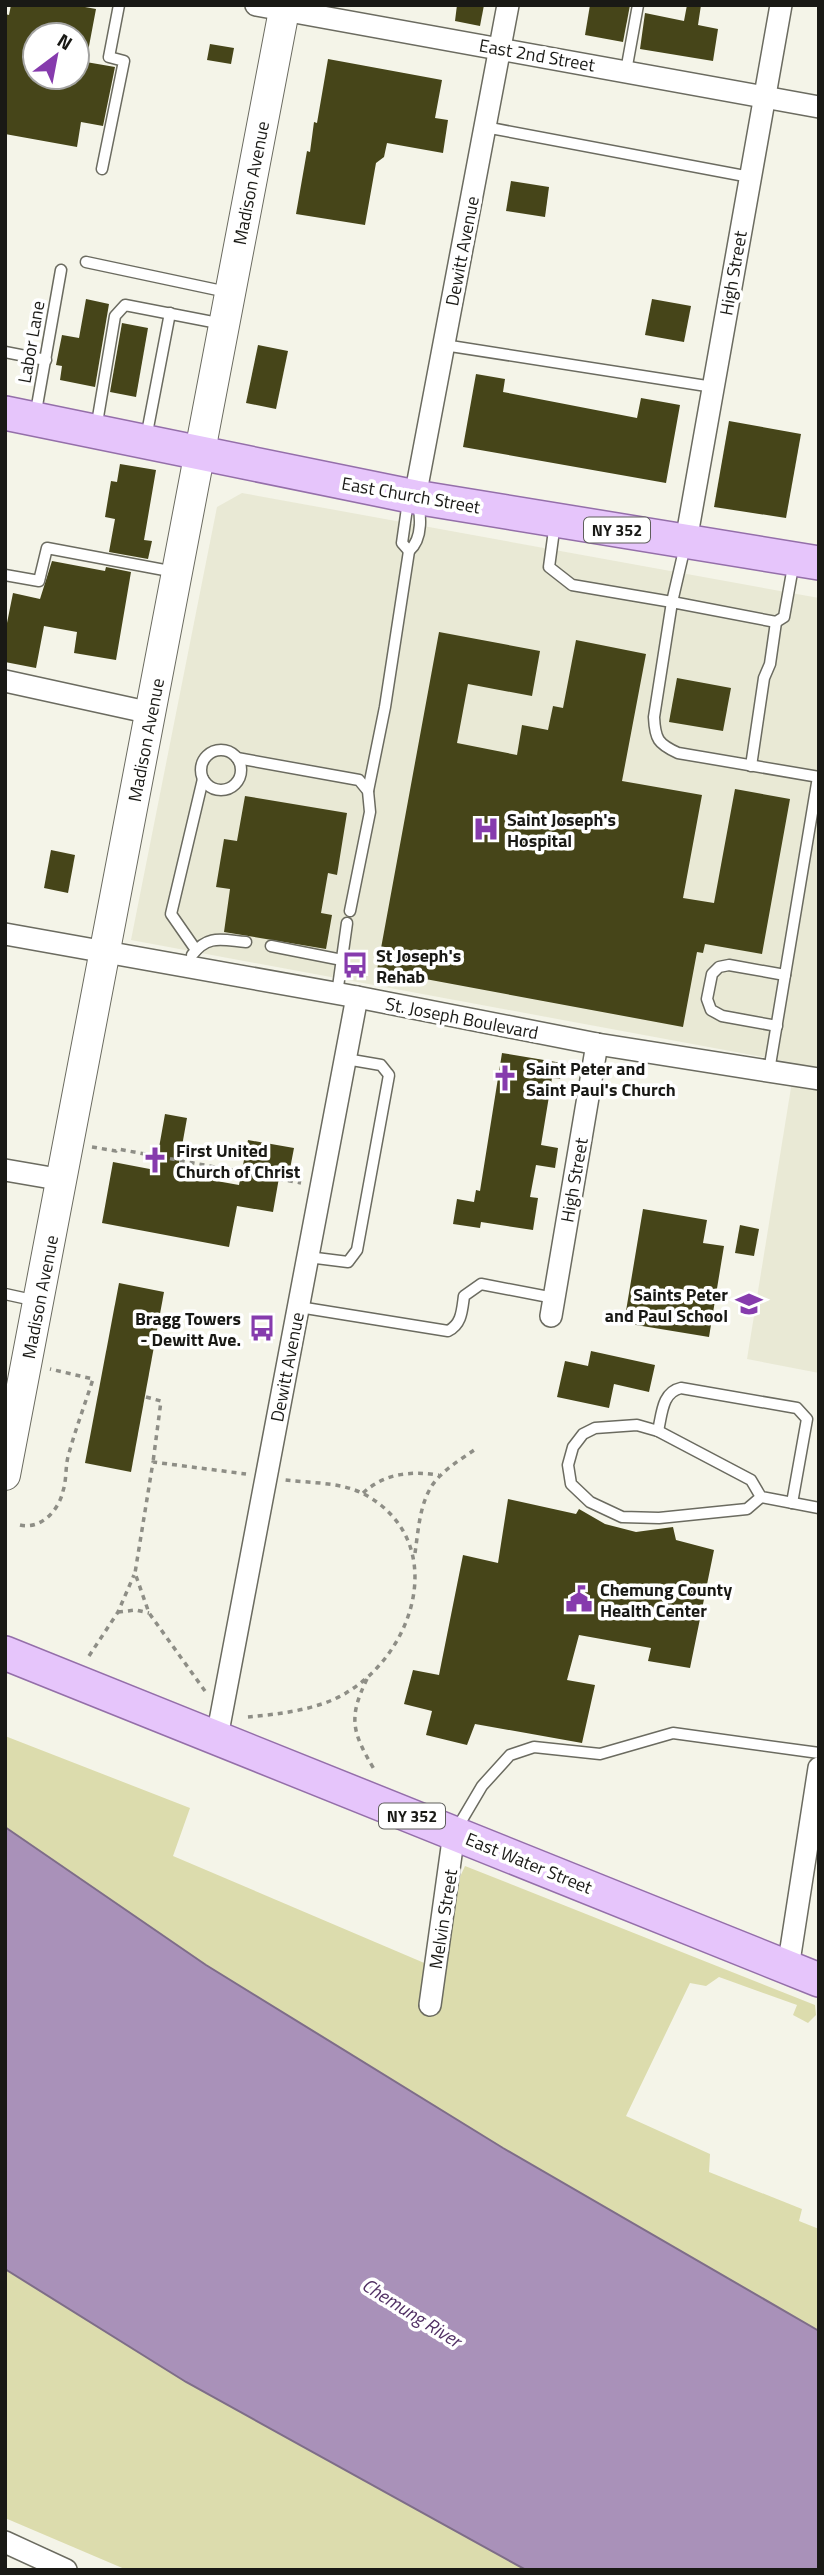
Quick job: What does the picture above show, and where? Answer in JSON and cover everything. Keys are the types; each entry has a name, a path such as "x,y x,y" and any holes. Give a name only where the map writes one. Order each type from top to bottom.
{"main road":[{"name":"Madison Avenue","path":"7,1456 106,952 230,293 275,7"},
{"name":"East Church Street","path":"20,416 415,497 806,561"},
{"name":"East Water Street","path":"5,1653 819,1980"}],"street":[{"name":"Dewitt Avenue","path":"415,497 508,5"},
{"name":"High Street","path":"686,541 780,5"},
{"name":"East 2nd Street","path":"275,7 819,107"},
{"path":"5,681 151,713"},
{"name":"St. Joseph Boulevard","path":"5,934 106,952 190,958 347,996 597,1044 819,1079"},
{"name":"Dewitt Avenue","path":"217,1737 346,1059 347,996"},
{"name":"High Street","path":"552,1307 597,1044"},
{"path":"5,1170 62,1180"},
{"path":"788,1968 819,1768"},
{"name":"Melvin Street","path":"430,2005 454,1833"},
{"path":"5,2542 66,2570"}],"lane":[{"path":"102,169 124,61 109,57 119,5"},
{"path":"626,71 638,5"},
{"path":"485,127 750,177"},
{"path":"86,262 230,293"},
{"name":"Labor Lane","path":"20,416 46,360 61,270"},
{"path":"96,432 115,316 125,305 224,324"},
{"path":"145,442 170,313"},
{"path":"444,345 713,387"},
{"path":"5,352 46,360"},
{"path":"350,911 370,811 368,791 385,707 409,551 415,545 421,511 415,497"},
{"path":"556,520 549,567 572,584 776,622 784,617 806,561"},
{"path":"686,541 672,602 654,732 662,746 678,753 819,777 769,1071"},
{"path":"5,575 39,581 47,548 178,572"},
{"path":"751,766 776,622"},
{"path":"246,942 209,940 190,958 171,914 204,779 201,767 208,755 226,751 237,758 359,780 368,791"},
{"path":"204,779 213,788 232,787 237,783 241,770 237,758"},
{"path":"347,923 342,960 347,996"},
{"path":"271,946 342,960"},
{"path":"777,1026 722,1016 710,1010 707,999 712,974 719,967 729,965 785,975"},
{"path":"308,1257 348,1262 357,1250 389,1075 381,1065 346,1059"},
{"path":"299,1307 449,1331 455,1328 460,1320 464,1296 481,1284 552,1307"},
{"path":"5,1294 39,1301"},
{"path":"658,1431 667,1395 672,1390 681,1388 797,1408 807,1419 792,1503"},
{"path":"761,1497 747,1508 659,1518 622,1517 590,1502 571,1484 568,1465 573,1447 583,1434 595,1427 637,1425 658,1431 751,1480 761,1497 819,1508"},
{"path":"454,1833 482,1786 510,1755 534,1747 600,1754 673,1732 819,1753"}],"path":[{"path":"92,1147 116,1151 118,1149 301,1183"},
{"path":"20,1525 37,1524 57,1506 63,1491 68,1457 93,1379 50,1369"},
{"path":"89,1656 117,1612 135,1573 161,1401 146,1397"},
{"path":"248,1717 279,1714 344,1695 368,1677 388,1654 406,1626 415,1590 414,1555 427,1493 440,1475 477,1448"},
{"path":"153,1462 246,1474"},
{"path":"363,1493 375,1482 390,1476 415,1472 440,1475"},
{"path":"283,1480 348,1488 363,1493 385,1508 405,1533 414,1555"},
{"path":"135,1573 149,1613 205,1690"},
{"path":"117,1612 136,1610 149,1613"},
{"path":"368,1677 356,1702 354,1721 362,1749 374,1769"}],"shaded area":[{"name":"Saint Joseph's Hospital","path":"242,493 819,598 819,1373 747,1359 795,1063 131,940 217,507"}],"green space":[{"path":"5,1736 190,1808 173,1856 429,1965 440,2003 460,1877 465,1866 815,2005 816,2015 808,2023 793,2015 797,2005 719,1977 706,1986 690,1983 626,2116 710,2154 709,2172 802,2209 799,2221 819,2229 819,2331 503,2148 206,1965 5,1827"},
{"path":"5,2269 186,2382 526,2570 127,2570 5,2518"}],"water":[{"name":"Chemung River","path":"5,1827 206,1965 503,2148 819,2331 819,2570 526,2570 186,2382 5,2269"}],"building":[{"path":"11,5 74,5 96,9 91,36 91,21 21,21 21,91 91,91 91,63 115,67 103,126 81,122 77,147 5,134 5,14 9,15"},
{"path":"457,5 484,5 480,26 455,21"},
{"path":"590,5 630,5 623,42 585,35"},
{"path":"687,5 701,5 698,25 718,29 713,61 640,49 645,13 684,21"},
{"path":"210,44 234,48 231,64 207,60"},
{"path":"328,59 442,80 435,118 448,120 443,153 387,143 384,157 376,163 365,225 296,214 307,151 310,152 314,122 317,123"},
{"path":"511,181 549,187 545,217 506,211"},
{"path":"86,299 109,304 95,387 60,380 62,366 56,365 62,335 79,338"},
{"path":"652,299 691,306 684,342 645,335"},
{"path":"122,323 148,328 136,397 110,392"},
{"path":"258,345 288,351 276,409 246,403"},
{"path":"476,374 505,379 503,392 637,418 641,398 680,405 666,483 463,447"},
{"path":"729,421 801,434 786,518 714,507"},
{"path":"120,464 156,470 144,540 152,541 148,559 109,552 115,519 105,517 111,481 117,482"},
{"path":"52,561 105,571 106,567 131,572 116,660 74,653 77,632 44,626 36,668 5,662 5,633 13,593 40,599"},
{"path":"439,632 540,651 532,696 468,684 457,743 517,755 522,725 548,730 553,706 563,708 576,640 646,654 622,781 702,795 683,898 714,903 735,789 790,799 762,954 705,944 703,953 697,952 683,1027 377,970"},
{"path":"677,678 731,688 723,731 669,722"},
{"path":"245,796 347,813 337,875 328,873 321,913 332,915 326,949 224,932 230,889 216,887 224,839 237,841"},
{"path":"51,850 75,855 68,893 44,888"},
{"path":"502,1053 562,1063 560,1079 552,1078 541,1145 558,1148 555,1168 536,1165 530,1197 538,1198 533,1230 481,1222 480,1228 453,1224 457,1199 474,1202 476,1190 480,1191"},
{"path":"165,1114 187,1118 177,1174 239,1185 248,1140 294,1148 289,1174 280,1172 273,1212 237,1206 229,1247 102,1223 113,1162 155,1170"},
{"path":"643,1209 707,1220 703,1243 724,1246 709,1337 624,1323"},
{"path":"740,1225 759,1229 754,1256 735,1253"},
{"path":"119,1283 164,1292 131,1472 85,1463"},
{"path":"591,1351 655,1365 649,1392 614,1384 609,1408 557,1397 565,1361 588,1366"},
{"name":"Chemung County Health Center","path":"508,1499 576,1514 579,1509 605,1524 636,1532 673,1527 676,1540 714,1550 690,1668 648,1661 651,1648 579,1635 567,1680 595,1685 582,1743 475,1724 467,1745 426,1735 432,1711 404,1704 413,1670 439,1675 463,1555 498,1563"}],"place":[{"name":"Saint Joseph's Hospital","path":"486,829"},
{"name":"St Joseph's Rehab","path":"355,965"},
{"name":"Saint Peter and Saint Paul's Church","path":"505,1078"},
{"name":"First United Church of Christ","path":"155,1160"},
{"name":"Saints Peter and Paul School","path":"749,1304"},
{"name":"Bragg Towers - Dewitt Ave.","path":"262,1328"},
{"name":"Chemung County Health Center","path":"579,1599"}]}
